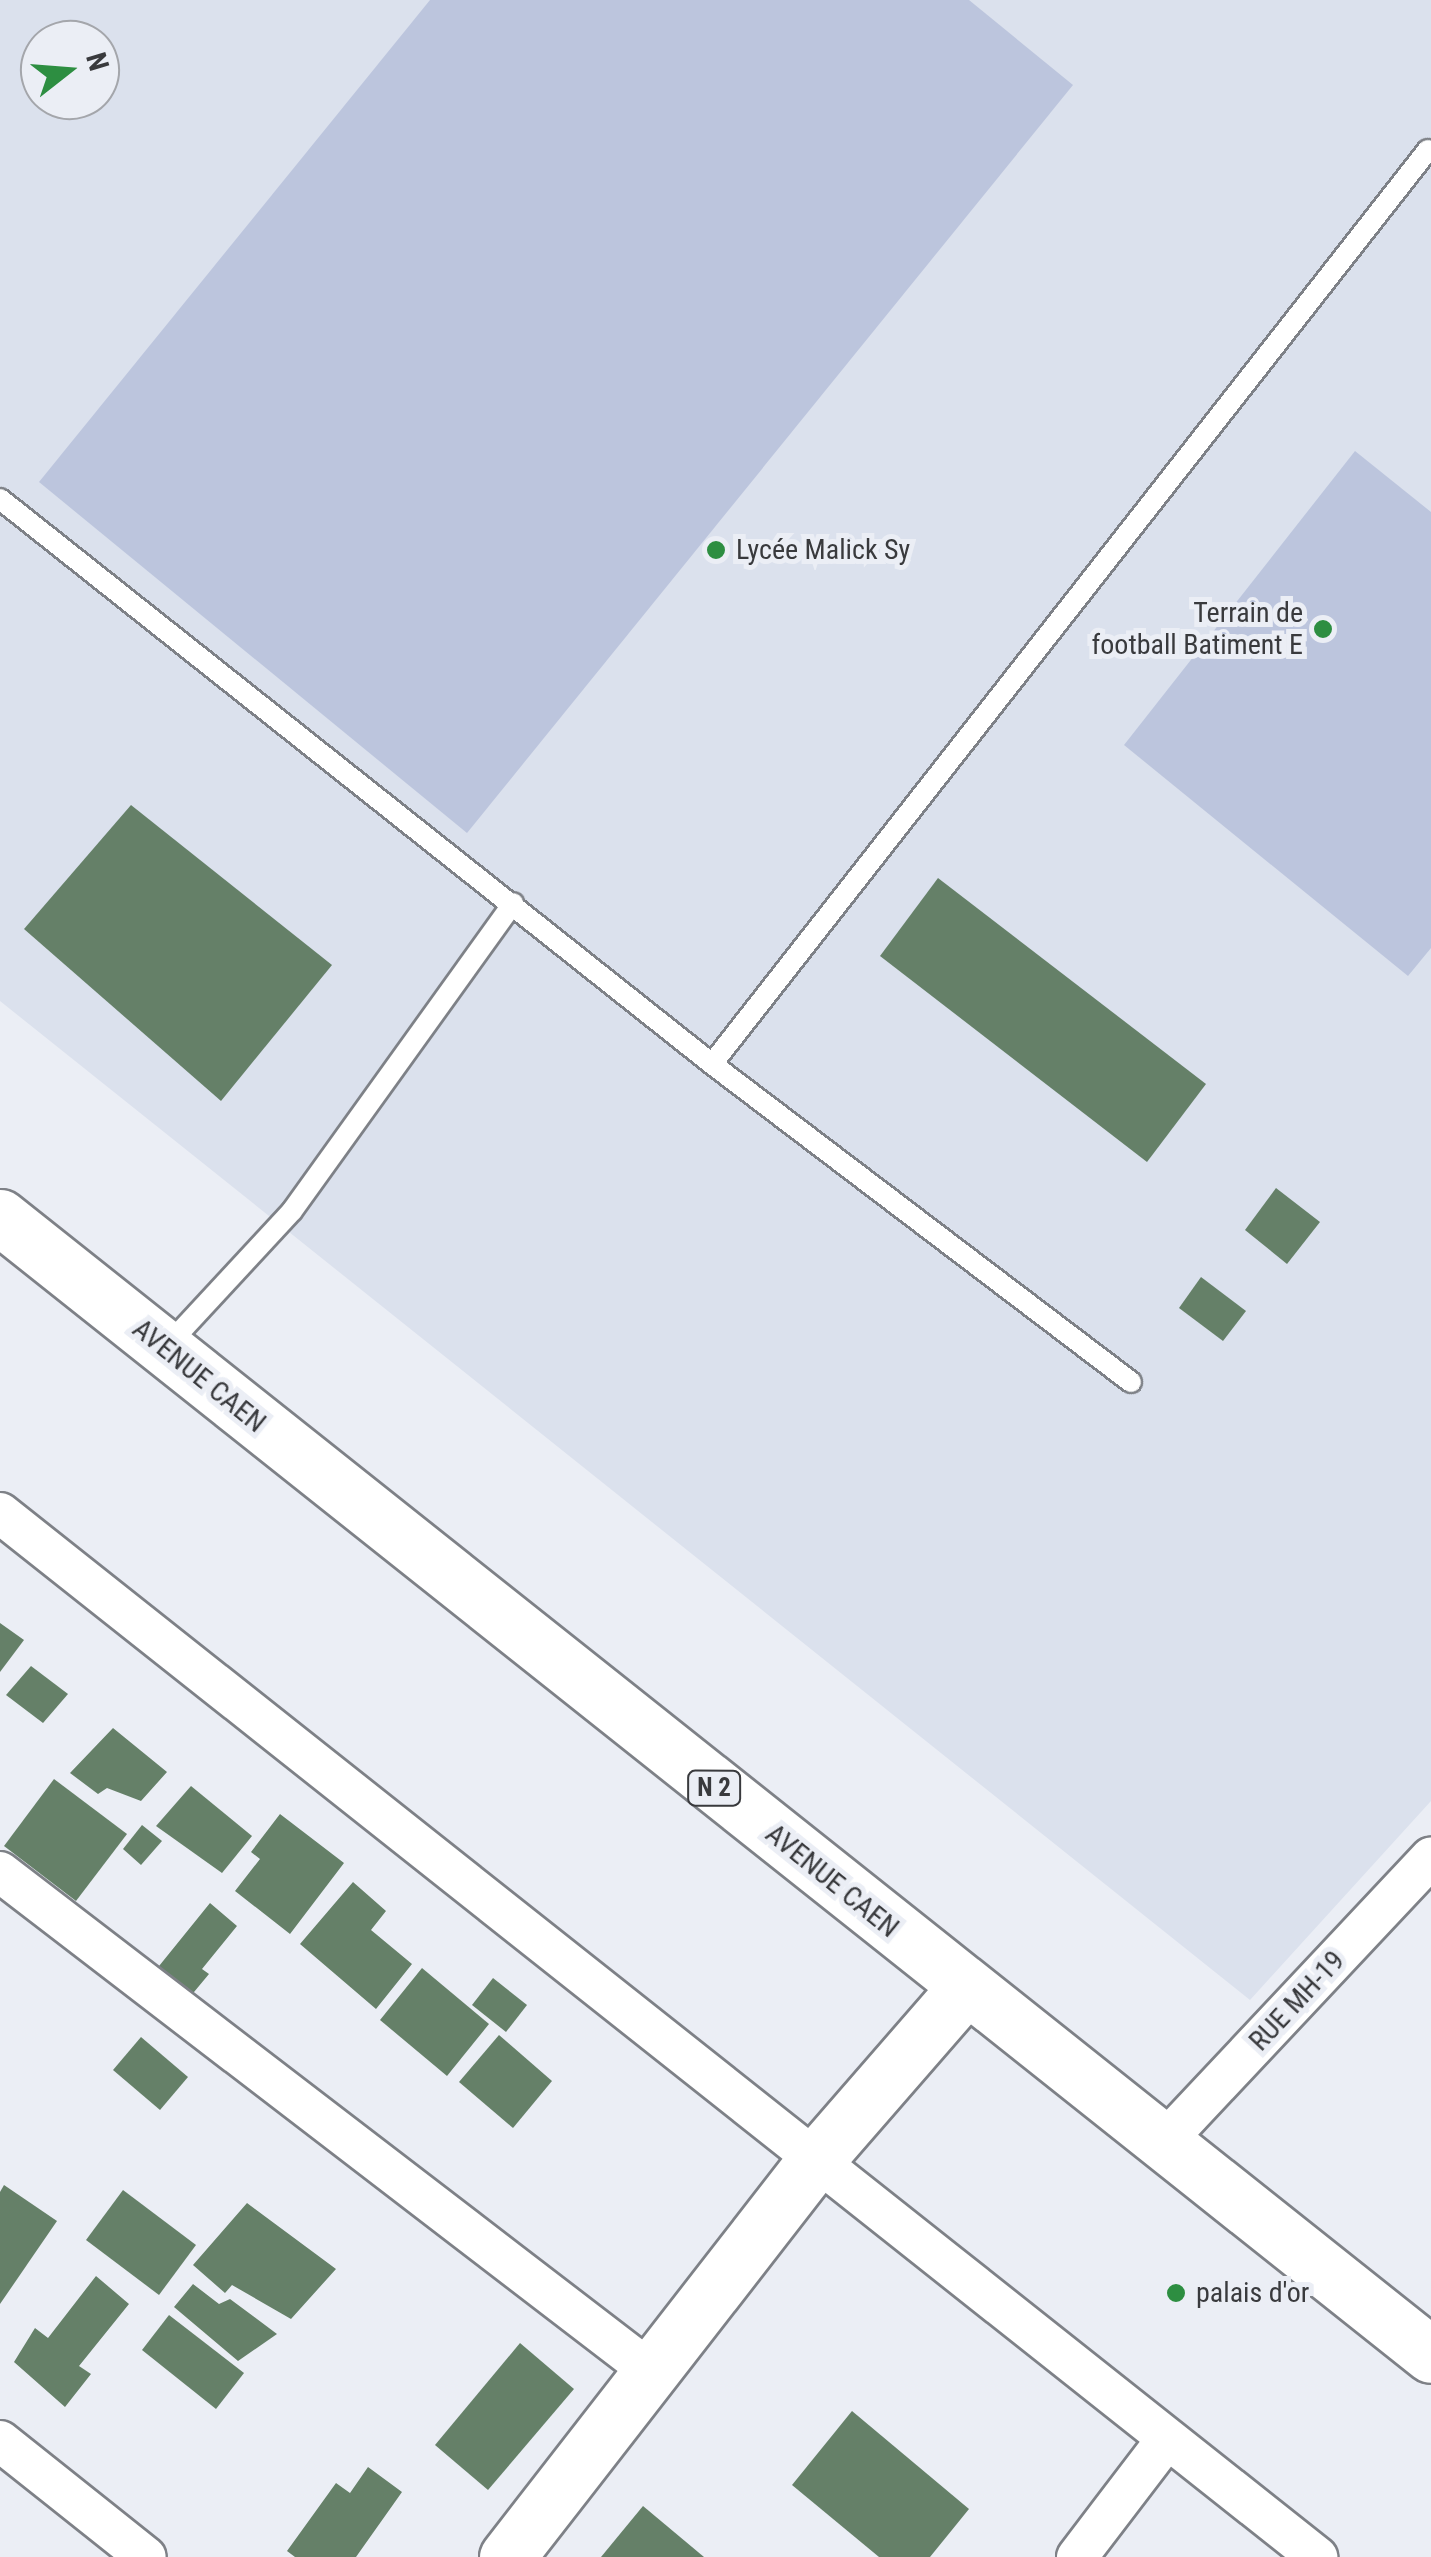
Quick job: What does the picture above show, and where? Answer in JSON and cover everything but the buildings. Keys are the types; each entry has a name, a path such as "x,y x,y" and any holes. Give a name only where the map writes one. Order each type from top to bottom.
{"main road":[{"name":"AVENUE CAEN","path":"0,1217 1431,2355"},
{"path":"507,2557 814,2162 965,1988"}],"street":[{"path":"0,1513 1317,2557"},
{"name":"RUE MH-19","path":"1162,2144 1431,1858"},
{"path":"0,1872 649,2370"},
{"path":"1077,2557 1167,2439"},
{"path":"0,2441 146,2557"}],"lane":[{"path":"712,1064 1428,150"},
{"path":"0,499 10,516 512,903 712,1064 1131,1382"},
{"path":"164,1348 292,1211 512,903"}],"shaded area":[{"name":"Lycée Malick Sy","path":"0,0 1431,0 1431,1801 1250,2000 0,1001"},
{"path":"430,0 969,0 1073,85 467,833 39,482"},
{"name":"Terrain de football Batiment E","path":"1355,451 1431,512 1431,948 1408,976 1124,745"}],"place":[{"name":"Lycée Malick Sy","path":"716,550"},
{"name":"Terrain de football Batiment E","path":"1323,629"},
{"name":"palais d'or","path":"1176,2293"}]}
